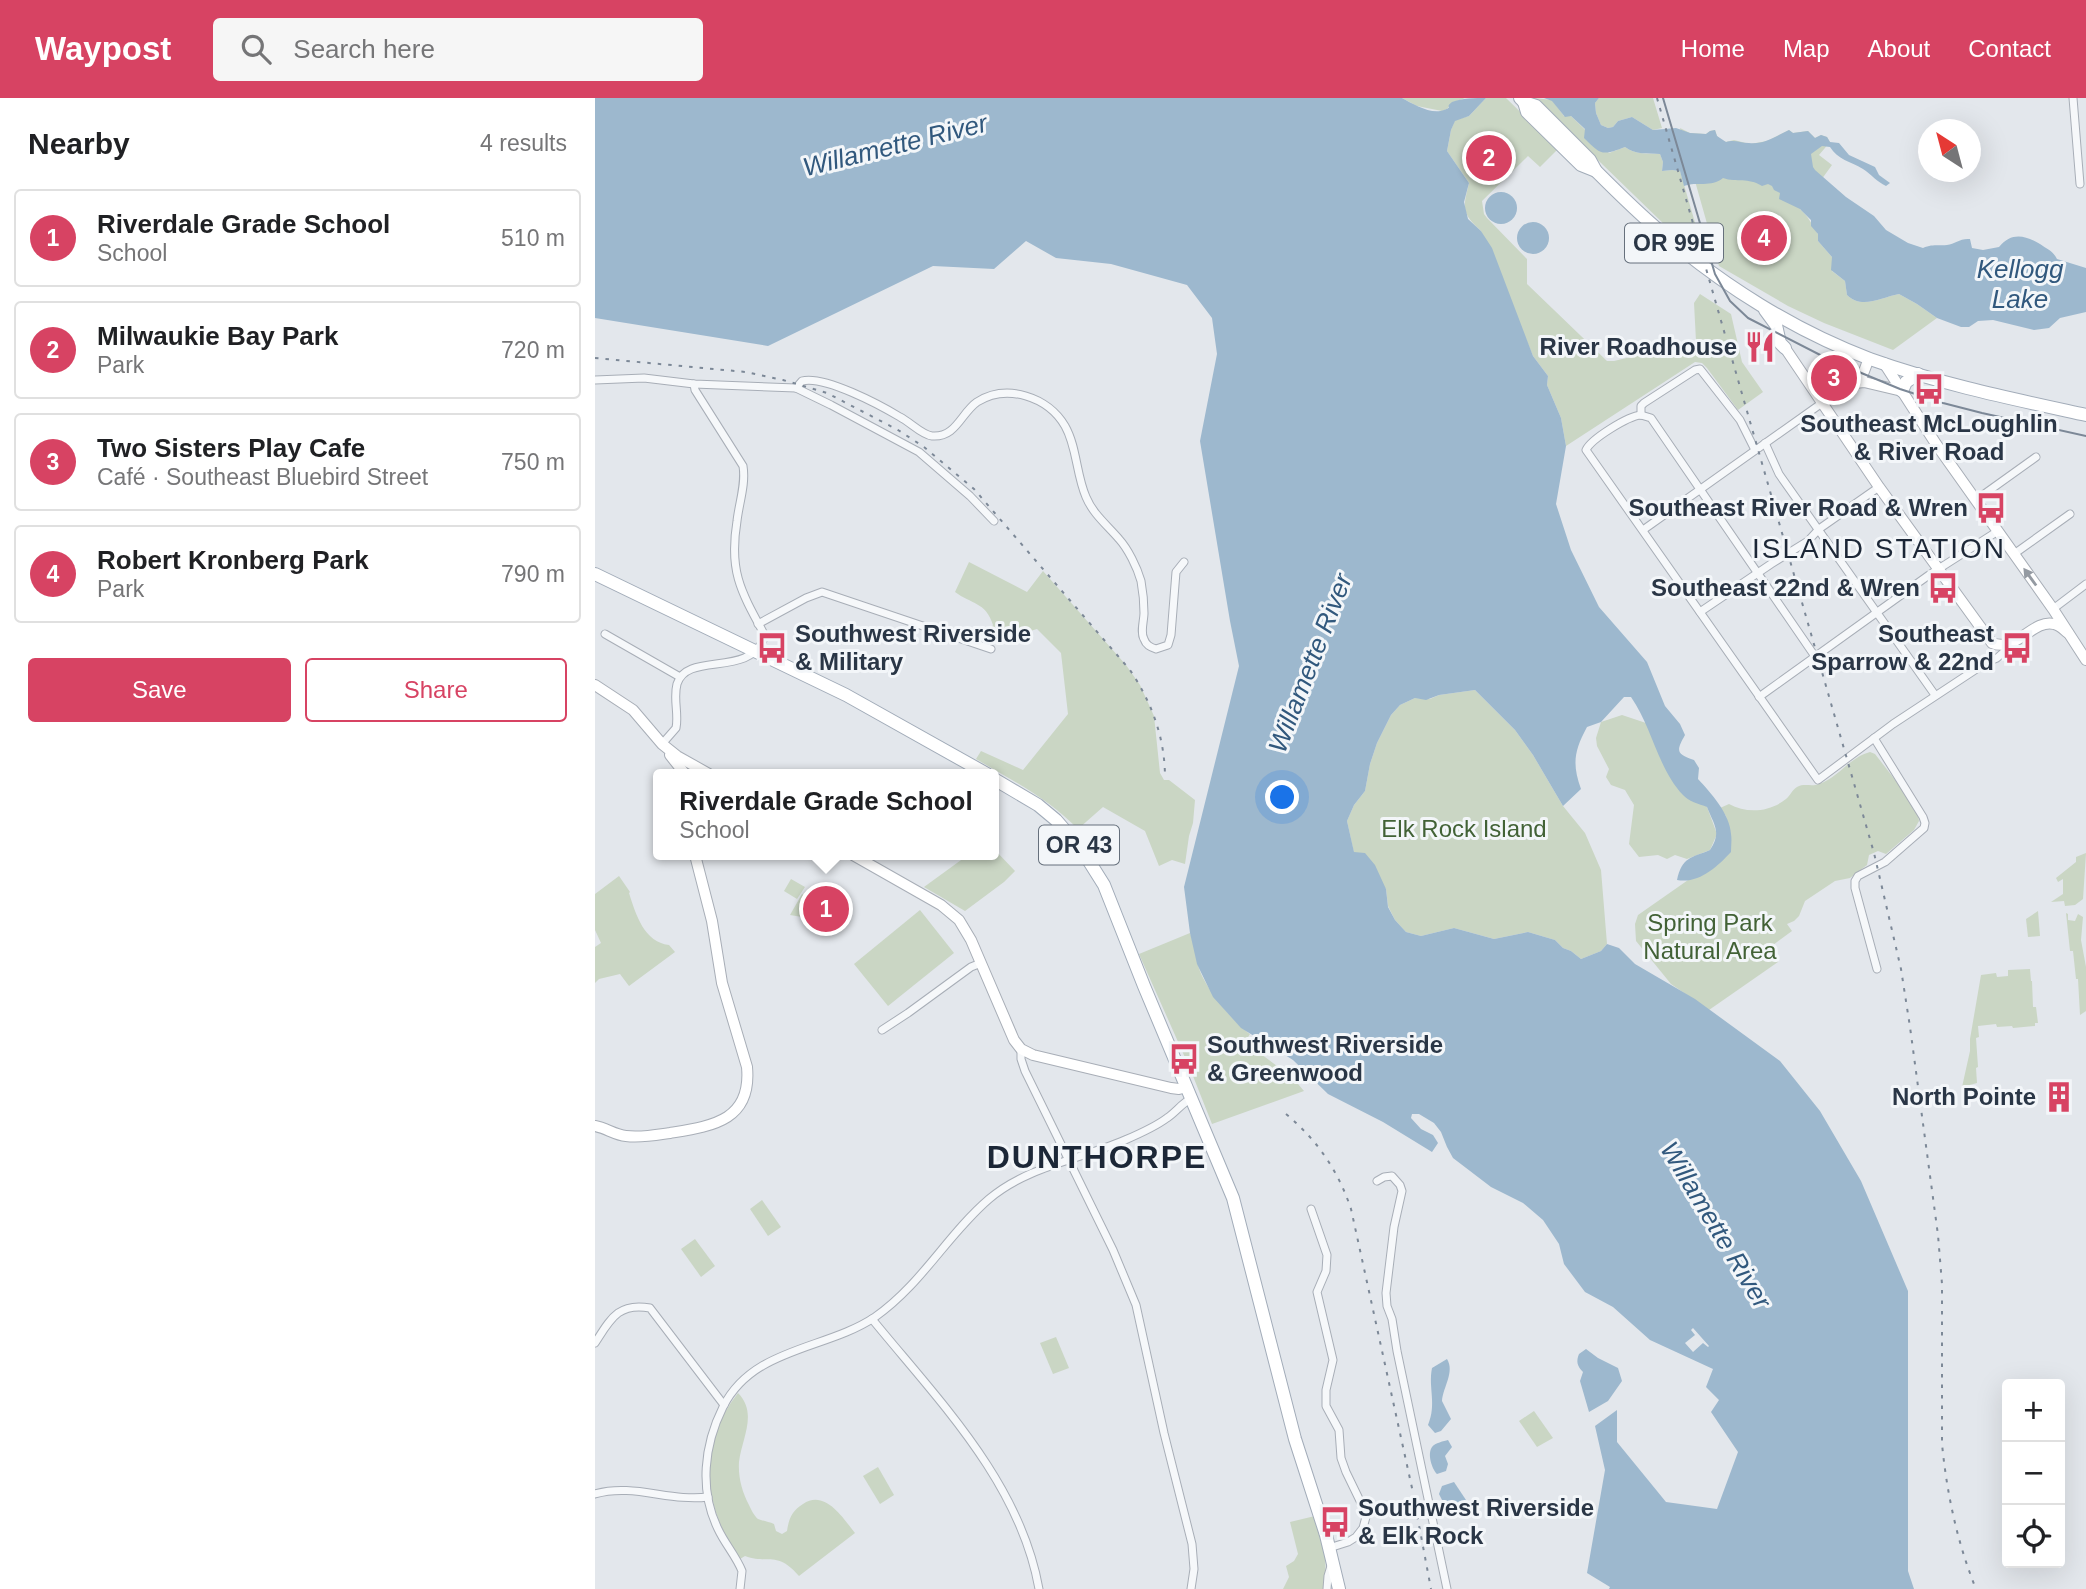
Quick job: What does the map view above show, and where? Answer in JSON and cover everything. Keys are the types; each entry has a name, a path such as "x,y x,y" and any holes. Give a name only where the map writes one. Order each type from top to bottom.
{"main road":[{"name":"OR 99E","path":"1522,100 1527,112 1581,165 1596,171"},
{"name":"OR 99E","path":"1522,100 1535,106 1590,160 1596,171 1672,242 1760,304 1869,358 1970,389 2086,415"},
{"path":"1533,118 1540,117 1550,127 1557,128"},
{"path":"1760,304 1776,324 1780,342 1785,348"},
{"path":"1785,348 1788,334 1804,328"},
{"path":"1902,391 1906,382 1918,374"},
{"path":"595,574 878,711 978,769"},
{"name":"OR 43","path":"999,782 1038,805 1056,820 1089,859 1108,894 1235,1206 1285,1404 1339,1589"}],"street":[{"path":"2073,98 2080,184"},
{"path":"2076,138 2086,137"},
{"path":"1785,348 1879,486 1992,643 1993,653 1987,662"},
{"path":"1860,382 1869,358"},
{"path":"1884,363 2053,608 2068,634"},
{"path":"1641,415 1641,406 1644,403 1700,369 1740,420 1755,450"},
{"path":"595,380 630,378 694,384 796,388 919,452 994,521"},
{"path":"796,388 801,382 814,380 860,396 934,436 952,430 973,405 991,396 1016,394 1045,404 1056,413 1073,442 1076,467 1095,514 1121,540 1133,562 1140,578 1144,599 1143,639 1148,646 1156,649 1168,645 1176,572 1184,562"},
{"path":"1643,530 1851,384 1860,382 1902,391"},
{"path":"662,744 676,728 675,696 681,677 702,665 737,661 756,650 764,638 739,587 735,566 734,544 744,478 743,466 695,390 694,384"},
{"path":"1814,655 1651,418 1633,416 1587,447 1588,453 1818,780 1935,695 1997,658 2049,615 2053,608 2086,584"},
{"path":"1765,443 1779,474 1935,695"},
{"path":"1976,500 2036,457"},
{"path":"1700,612 1808,541 1819,529 1879,486"},
{"path":"2014,554 2070,514"},
{"path":"1759,696 1929,575 1998,531"},
{"path":"758,624 822,592 991,649"},
{"path":"2031,631 2051,624 2058,625 2068,634 2086,660"},
{"path":"605,634 681,677"},
{"path":"1992,643 2002,645 2015,642"},
{"path":"595,685 637,714 681,769"},
{"path":"1874,738 1925,823 1924,828 1885,862 1858,876 1855,881 1877,969"},
{"path":"662,744 699,769"},
{"path":"595,1126 622,1136 637,1137 706,1127 727,1118 740,1104 745,1093 747,1067 722,983 712,921 696,860"},
{"path":"862,860 952,913 965,928 1021,1049 1022,1064 1113,1250 1136,1305 1192,1544 1194,1569 1191,1589"},
{"path":"882,1030 981,962"},
{"path":"740,1589 743,1571 716,1525 708,1497 706,1461 713,1432 724,1405 741,1383 775,1358 838,1336 872,1319 898,1300 989,1200 1022,1177 1126,1140 1166,1119 1189,1093 1052,1060 1021,1049"},
{"path":"1377,1181 1392,1176 1402,1191 1394,1227 1386,1293 1387,1306 1394,1326 1447,1589"},
{"path":"1311,1209 1327,1255 1326,1271 1317,1292 1333,1360 1326,1390 1326,1405 1339,1430 1341,1458 1366,1517 1363,1528 1356,1537 1329,1548"},
{"path":"595,1343 617,1313 631,1306 650,1308 724,1405"},
{"path":"872,1319 955,1420 998,1485 1026,1539 1038,1585"},
{"path":"595,1494 632,1490 684,1498 708,1497"},
{"path":"1327,1589 1333,1562"}],"green space":[{"path":"1402,98 1465,98 1442,111 1417,106"},
{"path":"1486,98 1506,98 1558,149 1540,167 1528,156 1482,201 1487,218 1527,259 1527,284 1607,361 1696,341 1694,303 1700,294 1731,314 1742,362 1763,392 1738,410 1707,368 1702,363 1695,362 1566,446 1561,418 1547,385 1548,376 1533,356 1481,231 1465,210 1469,183 1447,151 1455,120 1469,116"},
{"path":"1534,98 1552,100 1564,116 1571,116 1609,153 1625,147 1637,152 1660,154 1662,171 1680,171 1705,257 1668,228"},
{"path":"1599,98 1653,98 1662,128 1653,130 1632,117 1618,121 1613,127 1601,125 1595,103"},
{"path":"1680,128 1690,133 1706,134 1715,130 1717,136 1726,142 1734,140 1750,144 1767,141 1789,130 1793,133 1808,131 1815,138 1821,135 1827,137 1830,142 1819,155 1832,165 1800,209 1818,234 1818,241 1832,257 1832,271 1845,281 1847,295 1859,302 1899,294 1937,318 1893,350 1788,306 1719,266"},
{"path":"969,562 1027,592 1043,571 1126,665 1140,685 1154,716 1160,773 1164,780 1169,780 1195,800 1185,864 1172,860 1159,866 1145,831 1103,807 1078,829 1042,799 999,772 999,769 993,769 976,759 981,751 1023,770 1068,714 1061,653 1037,629 993,642 985,639 993,625 990,617 982,608 955,592"},
{"name":"Elk Rock Island","path":"1475,690 1515,730 1563,806 1585,833 1601,870 1607,944 1601,951 1581,959 1555,940 1528,932 1494,939 1454,928 1421,936 1406,932 1395,920 1388,906 1386,889 1354,853 1347,821 1354,805 1365,791 1377,743 1391,715 1400,705 1415,698 1430,699 1439,695"},
{"path":"1622,715 1646,723 1655,742 1707,807 1717,834 1710,850 1687,859 1675,855 1667,859 1658,855 1639,857 1629,844 1634,805 1625,790 1611,785 1606,777 1609,769 1597,746 1596,738 1601,722"},
{"name":"Spring Park Natural Area","path":"1870,752 1875,754 1917,808 1919,821 1914,830 1886,854 1878,851 1869,855 1867,865 1850,878 1835,881 1805,901 1799,916 1787,924 1792,931 1769,948 1778,962 1709,1010 1671,984 1636,941 1635,924 1638,915 1731,850 1726,816 1720,808 1729,804 1751,810 1773,807 1786,799 1797,787 1826,781 1856,758"},
{"path":"2086,853 2083,899 2075,905 2065,906 2064,901 2051,902 2063,894 2063,879 2058,882 2056,878 2076,862 2076,857"},
{"path":"999,854 1015,871 965,911 924,887 961,860 999,860"},
{"path":"619,876 630,892 638,918 647,933 660,943 669,945 675,952 629,986 620,974 599,979 595,983 595,947 601,943 595,930 595,894"},
{"path":"791,879 805,887 797,899 784,891"},
{"path":"802,894 829,909 816,924 790,915"},
{"path":"920,910 954,953 888,1006 854,964"},
{"path":"2038,911 2040,936 2028,937 2026,919"},
{"path":"2066,913 2068,920 2075,921 2078,914 2083,917 2081,940 2086,967 2086,1011 2080,1015 2078,979 2073,951 2070,951"},
{"path":"1190,933 1201,974 1219,1003 1250,1034 1245,1042 1293,1078 1304,1091 1212,1124 1139,954"},
{"path":"2030,969 2033,1007 2036,1007 2038,1023 2035,1023 2035,1026 2013,1028 1997,1027 1996,1024 1978,1026 1977,1083 1962,1087 1981,975 1996,973 1997,977 2008,976 2008,970"},
{"path":"762,1200 781,1227 768,1236 750,1209"},
{"path":"695,1239 715,1266 701,1277 681,1249"},
{"path":"1056,1337 1069,1368 1053,1374 1040,1343"},
{"path":"738,1393 744,1401 748,1417 739,1462 740,1479 744,1495 755,1516 774,1524 776,1531 782,1534 787,1531 796,1509 811,1500 819,1500 833,1507 855,1533 799,1576 778,1561 745,1556 740,1559 718,1519 709,1476 710,1455 715,1434"},
{"path":"1534,1411 1553,1438 1537,1447 1519,1421"},
{"path":"878,1467 894,1495 880,1504 863,1476"},
{"path":"1315,1516 1325,1549 1326,1589 1283,1589 1289,1577 1286,1566 1294,1561 1298,1554 1290,1522"}],"water":[{"name":"Willamette River","path":"595,98 1402,98 1422,108 1439,111 1448,108 1452,102 1486,98 1469,116 1455,121 1447,151 1469,183 1464,202 1468,219 1481,231 1492,248 1533,356 1548,376 1547,385 1561,418 1566,446 1556,504 1571,550 1599,607 1647,662 1665,706 1680,724 1685,735 1679,751 1694,760 1699,768 1698,779 1724,812 1730,826 1731,852 1714,869 1700,877 1677,880 1685,863 1710,850 1716,838 1716,828 1707,807 1688,799 1674,785 1631,697 1624,697 1601,722 1587,727 1579,743 1576,758 1576,772 1581,789 1563,806 1515,730 1475,690 1439,695 1426,700 1415,698 1400,705 1391,715 1377,743 1365,791 1354,805 1347,821 1354,852 1365,853 1375,865 1386,889 1388,907 1406,932 1421,936 1454,928 1494,939 1528,932 1555,940 1581,959 1601,951 1607,944 1619,948 1635,964 1695,999 1780,1061 1820,1111 1861,1181 1908,1291 1908,1571 1914,1589 1609,1589 1610,1587 1587,1573 1605,1470 1595,1426 1617,1410 1617,1442 1666,1502 1717,1509 1738,1452 1711,1412 1719,1400 1706,1387 1713,1369 1650,1340 1613,1307 1585,1292 1564,1264 1559,1244 1543,1220 1523,1203 1491,1187 1453,1158 1434,1123 1419,1114 1412,1114 1411,1118 1421,1129 1433,1135 1438,1143 1432,1152 1383,1122 1328,1094 1293,1060 1241,1028 1213,997 1197,964 1184,887 1239,666 1200,441 1217,354 1212,318 1187,285 1111,264 1056,258 1026,241 994,269 933,266 768,346 595,318"},
{"name":"Kellogg Lake","path":"1544,98 1599,98 1595,103 1596,113 1601,125 1608,128 1618,121 1632,117 1653,130 1676,128 1690,133 1706,134 1715,130 1717,136 1726,142 1760,143 1789,130 1793,133 1808,131 1815,138 1821,135 1827,137 1830,142 1839,143 1849,155 1875,167 1879,175 1890,183 1886,186 1863,169 1841,158 1830,147 1822,146 1811,154 1815,170 1846,197 1874,216 1886,230 1923,248 1970,239 1972,248 1983,250 1999,247 2013,237 2029,239 2050,250 2057,259 2086,268 2086,312 2060,318 2049,328 2034,330 1993,320 1978,321 1969,327 1961,327 1937,318 1899,294 1859,302 1847,295 1845,281 1831,270 1832,257 1818,241 1818,234 1811,226 1811,220 1800,209 1779,199 1780,193 1772,186 1723,178 1714,183 1684,186 1680,171 1662,171 1660,154 1637,152 1625,147 1606,153 1598,151 1584,138 1585,129 1571,116 1565,117 1552,101"},
{"path":"1501,192 1512,197 1517,208 1512,219 1501,224 1490,219 1485,208 1490,197"},
{"path":"1533,222 1544,227 1549,238 1544,249 1533,254 1522,249 1517,238 1522,227"},
{"path":"1586,1349 1618,1368 1622,1381 1608,1401 1589,1412 1580,1381 1583,1372 1577,1361 1579,1354"},
{"path":"1447,1359 1450,1369 1442,1401 1451,1419 1441,1431 1435,1433 1428,1425 1432,1410 1432,1368"},
{"path":"1448,1440 1452,1447 1445,1456 1448,1464 1446,1471 1437,1474 1433,1469 1430,1453 1435,1444"},
{"path":"1454,1482 1468,1503 1459,1509 1445,1506 1439,1494 1442,1486"}],"pier":[{"path":"1693,1328 1708,1347 1703,1343 1693,1352 1685,1343 1695,1335 1691,1330"}],"tram line":[{"path":"1663,98 1715,274 1730,301 1748,318 1830,360 1900,389 1982,413 2086,436"}],"railway":[{"path":"1657,98 1874,853 1901,969 1938,1235 1942,1284 1944,1463 1958,1536 1976,1589"},
{"path":"595,358 746,372 783,380 827,393 898,430 924,447 974,489 1130,670 1156,721 1163,749 1165,778"},
{"path":"1286,1114 1307,1134 1325,1157 1340,1181 1351,1209 1412,1488 1431,1589"}],"place":[{"name":"Milwaukie Bay Park","path":"1489,158"},
{"name":"Robert Kronberg Park","path":"1764,238"},
{"name":"River Roadhouse","path":"1760,347"},
{"name":"Two Sisters Play Cafe","path":"1834,378"},
{"name":"Southeast McLoughlin & River Road","path":"1929,389"},
{"name":"Southeast River Road & Wren","path":"1991,508"},
{"name":"Southeast 22nd & Wren","path":"1943,588"},
{"name":"Southwest Riverside & Military","path":"772,648"},
{"name":"Southeast Sparrow & 22nd","path":"2017,648"},
{"name":"Riverdale Grade School","path":"826,909"},
{"name":"Southwest Riverside & Greenwood","path":"1184,1059"},
{"name":"North Pointe","path":"2059,1097"},
{"name":"Southwest Riverside & Elk Rock","path":"1335,1522"}],"district":[{"name":"ISLAND STATION","path":"1879,548"},
{"name":"DUNTHORPE","path":"1097,1157"}]}
